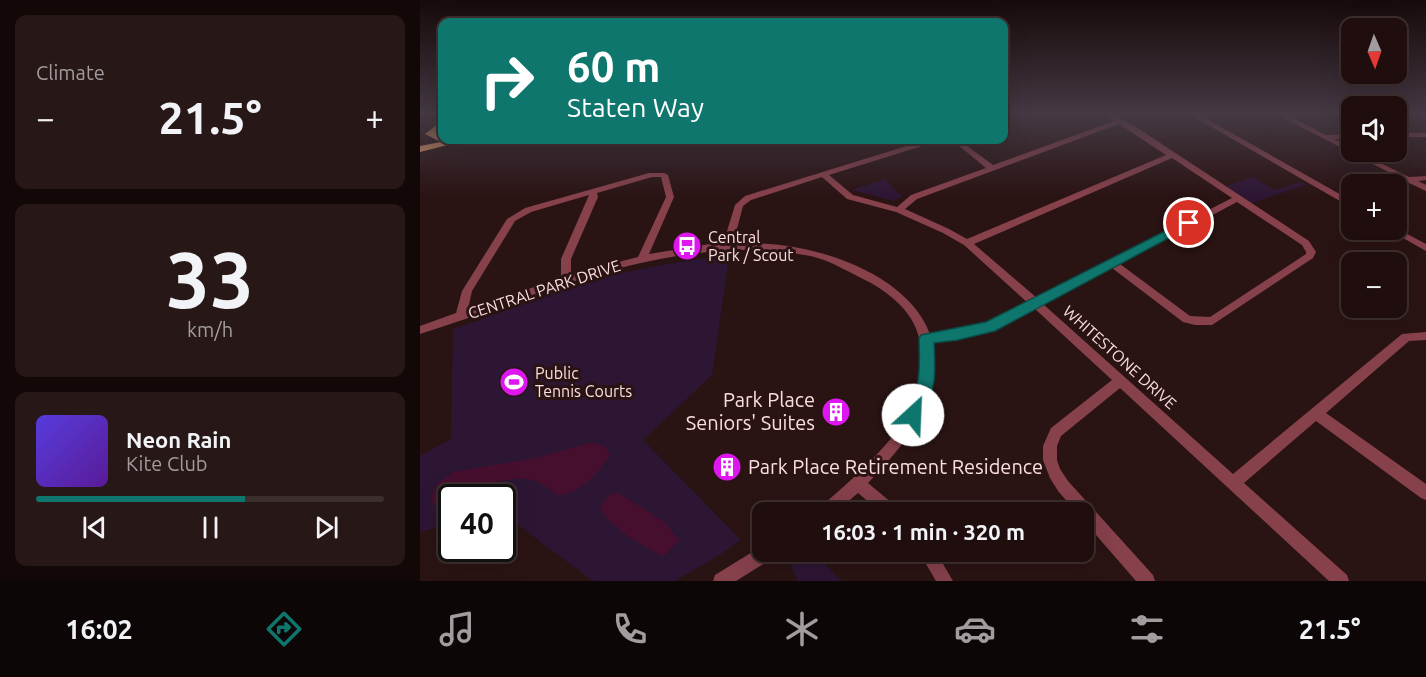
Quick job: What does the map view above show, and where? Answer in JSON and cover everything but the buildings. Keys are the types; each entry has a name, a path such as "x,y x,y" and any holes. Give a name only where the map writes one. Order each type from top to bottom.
{"main road":[{"path":"420,150 443,144"}],"street":[{"path":"899,210 914,197 1065,141"},
{"path":"1112,263 1187,319 1212,321 1310,256 1311,252 1306,243 1151,141"},
{"path":"1239,141 1341,199"},
{"path":"728,247 741,203 748,198 920,144"},
{"path":"960,144 991,168"},
{"path":"967,243 1172,155"},
{"path":"1374,162 1399,174"},
{"path":"461,316 467,291 512,219 528,210 652,175 664,175 670,197 642,259"},
{"name":"WHITESTONE DRIVE","path":"824,175 850,197 899,210 967,243 1035,302 1341,581"},
{"path":"1407,178 1426,178"},
{"path":"1407,178 1426,188"},
{"path":"567,278 566,259 594,197 594,192"},
{"path":"1337,197 1341,196"},
{"path":"926,339 958,335 990,327 1238,198"},
{"path":"1407,237 1426,248"},
{"name":"CENTRAL PARK DRIVE","path":"420,330 567,278 642,259 728,247 764,246 794,249 851,266 871,277 901,299 917,320 926,339 928,369 923,396 902,431 857,483 836,502"},
{"path":"1233,483 1406,337 1426,336"},
{"path":"1121,380 1056,432 1049,443 1050,459 1054,473 1063,486 1147,581"},
{"path":"1316,412 1426,493"},
{"path":"857,483 880,502"},
{"path":"721,581 752,561"},
{"path":"933,562 945,581"}],"shaded area":[{"path":"1253,177 1275,190 1300,182 1305,185 1252,203 1226,186"},
{"path":"884,179 902,196 894,201 852,190"},
{"path":"729,256 712,375 643,440 741,540 675,581 593,581 516,524 516,484 438,484 438,527 420,532 420,456 451,439 453,329 590,281 629,271"},
{"path":"589,443 602,445 610,455 589,481 559,496 536,481 516,479 490,484 438,484 438,504 434,504 430,499 438,483 454,472 536,458"},
{"path":"618,493 663,521 679,540 664,556 629,537 600,510 606,498"},
{"path":"822,562 842,581 798,581 790,563"}],"place":[{"name":"Central Park / Scout","path":"687,246"},
{"name":"Public Tennis Courts","path":"514,382"},
{"name":"Park Place Seniors' Suites","path":"836,412"},
{"name":"Park Place Retirement Residence","path":"727,467"}],"route":[{"path":"913,415 923,396 928,377 926,339 958,335 990,327 1189,223"}]}
